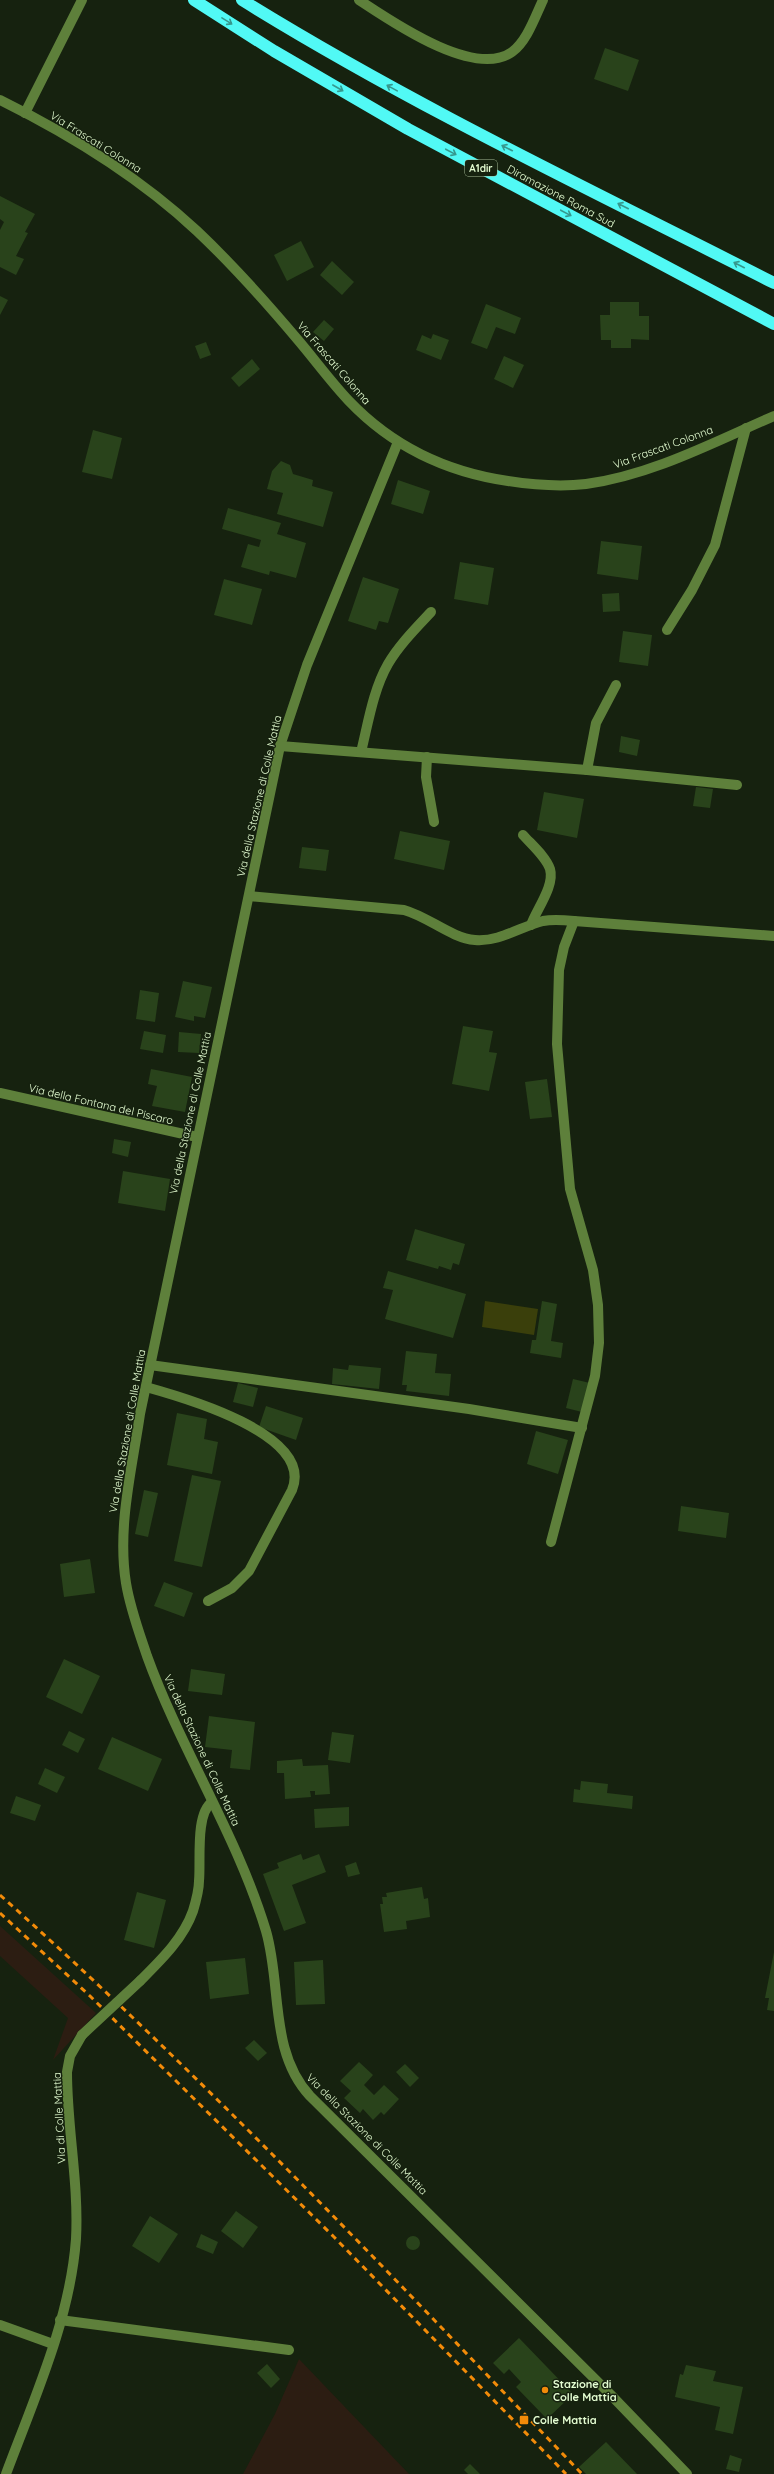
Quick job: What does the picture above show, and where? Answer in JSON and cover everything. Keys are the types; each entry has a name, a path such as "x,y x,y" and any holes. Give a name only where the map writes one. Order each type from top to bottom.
{"highway":[{"name":"Diramazione Roma Sud","path":"194,0 274,51 408,129 774,324"},
{"name":"Diramazione Roma Sud","path":"242,0 321,48 428,107 774,283"}],"street":[{"path":"25,113 82,0"},
{"path":"359,0 431,42 457,54 484,59 506,55 516,48 543,0"},
{"name":"Via Frascati Colonna","path":"0,100 106,160 182,218 241,275 349,401 398,442 438,463 464,472 530,484 561,486 591,483 627,475 686,454 774,416"},
{"path":"667,630 692,590 715,545 746,428"},
{"name":"Via della Stazione di Colle Mattia","path":"398,442 307,664 280,746 150,1365 124,1524 123,1552 126,1581 133,1613 159,1688 237,1856 266,1932 272,1960 283,2045 296,2079 310,2096 610,2394 687,2474"},
{"path":"360,752 375,698 387,665 404,642 431,612"},
{"path":"588,770 596,724 616,685"},
{"path":"280,746 588,770 737,785"},
{"path":"427,758 426,777 434,822"},
{"path":"523,835 548,864 551,874 549,886 531,925"},
{"path":"249,896 404,910 424,917 463,938 475,940 491,939 545,921 574,921 774,936"},
{"path":"551,1542 582,1428 596,1367 598,1311 590,1257 574,1211 570,1190 556,1035 559,970 564,947 574,921"},
{"name":"Via della Fontana del Piscaro","path":"0,1093 197,1137"},
{"path":"150,1365 469,1409 582,1428"},
{"path":"146,1387 206,1405 239,1420 283,1451 295,1470 296,1476 292,1490 249,1571 232,1588 208,1601"},
{"name":"Via di Colle Mattia","path":"6,2474 53,2344 71,2270 76,2226 68,2072 70,2056 82,2035 140,1981 173,1946 192,1912 199,1881 201,1827 208,1805 212,1802"},
{"path":"60,2320 289,2350"},
{"path":"0,2325 53,2344"}],"shaded area":[{"path":"485,1301 538,1309 534,1335 482,1327"},
{"path":"0,1926 96,2013 53,2060 68,2018 0,1956"},
{"path":"299,2359 409,2474 243,2474 275,2414"}],"building":[{"path":"605,48 639,60 628,91 594,79"},
{"path":"0,196 35,214 25,232 28,233 16,256 24,259 16,275 0,267 0,230 4,222 0,219"},
{"path":"301,241 314,267 287,281 274,255"},
{"path":"332,261 354,282 342,295 320,275"},
{"path":"0,296 8,300 0,315"},
{"path":"610,302 639,302 639,316 649,316 649,340 631,339 631,348 611,348 611,340 601,340 600,315 610,315"},
{"path":"486,304 521,318 515,334 496,327 487,349 471,343"},
{"path":"324,320 334,329 324,341 313,332"},
{"path":"433,334 449,340 441,360 416,350 422,335 431,339"},
{"path":"206,342 211,355 200,359 195,346"},
{"path":"504,356 524,365 513,388 494,379"},
{"path":"252,359 260,369 239,387 231,378"},
{"path":"93,430 122,438 112,479 82,472"},
{"path":"281,461 290,465 293,474 313,480 312,486 333,492 323,527 277,514 283,493 267,489 272,471"},
{"path":"398,480 430,491 423,514 391,504"},
{"path":"228,508 281,523 277,534 306,543 296,578 270,571 269,575 241,567 248,544 259,547 261,540 222,529"},
{"path":"601,541 642,546 638,580 597,574"},
{"path":"460,562 494,568 488,605 454,599"},
{"path":"363,577 399,589 388,623 379,621 376,630 348,621"},
{"path":"224,579 262,589 252,625 214,615"},
{"path":"619,593 620,611 603,612 602,594"},
{"path":"623,631 652,635 648,666 619,662"},
{"path":"621,736 640,740 637,756 619,752"},
{"path":"696,787 713,789 710,808 693,806"},
{"path":"544,792 584,799 577,838 537,830"},
{"path":"400,831 450,841 444,870 394,859"},
{"path":"302,847 329,850 326,871 299,868"},
{"path":"183,981 212,987 205,1018 194,1016 194,1021 175,1017"},
{"path":"140,990 159,993 155,1022 136,1019"},
{"path":"463,1026 493,1031 489,1052 497,1053 489,1091 452,1084"},
{"path":"144,1031 166,1035 163,1053 140,1049"},
{"path":"179,1032 201,1034 199,1053 178,1052"},
{"path":"151,1069 192,1077 185,1112 152,1106 157,1086 148,1084"},
{"path":"547,1079 552,1117 530,1119 525,1082"},
{"path":"114,1139 131,1142 128,1157 112,1153"},
{"path":"123,1171 170,1179 165,1211 118,1203"},
{"path":"415,1229 465,1244 459,1265 453,1263 451,1270 439,1266 438,1269 406,1260"},
{"path":"388,1271 466,1294 453,1338 385,1319 393,1290 383,1288"},
{"path":"542,1301 557,1304 551,1341 563,1343 561,1358 530,1353 532,1340 536,1340"},
{"path":"406,1351 437,1354 435,1373 451,1374 449,1396 406,1391 407,1385 402,1385"},
{"path":"349,1365 381,1368 379,1389 332,1384 333,1368 348,1370"},
{"path":"573,1379 590,1383 582,1412 566,1408"},
{"path":"238,1383 258,1388 253,1407 233,1402"},
{"path":"266,1406 303,1418 296,1440 259,1427"},
{"path":"177,1413 207,1419 204,1439 218,1442 212,1474 167,1465"},
{"path":"536,1431 568,1440 558,1474 527,1464"},
{"path":"192,1475 221,1481 202,1567 174,1561"},
{"path":"144,1490 158,1493 148,1537 135,1534"},
{"path":"681,1506 729,1513 726,1538 678,1531"},
{"path":"90,1559 95,1593 64,1597 60,1564"},
{"path":"164,1582 193,1593 184,1617 154,1606"},
{"path":"64,1659 100,1676 82,1714 46,1697"},
{"path":"191,1669 225,1674 222,1695 188,1691"},
{"path":"209,1716 255,1722 250,1770 230,1768 232,1750 205,1747"},
{"path":"69,1731 85,1739 78,1753 62,1745"},
{"path":"332,1732 354,1735 350,1763 328,1760"},
{"path":"112,1737 162,1759 148,1791 98,1769"},
{"path":"302,1759 303,1766 328,1765 330,1794 315,1795 315,1791 310,1791 311,1797 285,1799 284,1773 277,1773 277,1761"},
{"path":"45,1768 65,1777 57,1793 38,1784"},
{"path":"581,1781 608,1784 607,1793 633,1796 632,1809 573,1802 574,1789 580,1790"},
{"path":"16,1796 41,1805 35,1821 10,1813"},
{"path":"349,1807 349,1826 315,1828 314,1809"},
{"path":"301,1854 303,1860 319,1854 326,1872 292,1885 306,1923 284,1931 263,1874 279,1868 277,1863"},
{"path":"356,1862 360,1874 348,1877 345,1866"},
{"path":"422,1887 424,1899 428,1898 430,1917 406,1921 407,1929 384,1932 380,1904 383,1904 382,1897 387,1897 386,1893"},
{"path":"137,1892 166,1900 154,1948 124,1940"},
{"path":"774,1952 774,2011 767,2010 769,1998 765,1998"},
{"path":"245,1958 249,1994 210,1999 206,1962"},
{"path":"323,1960 325,2004 296,2005 294,1962"},
{"path":"254,2040 267,2053 258,2061 245,2048"},
{"path":"359,2062 373,2075 364,2085 374,2095 384,2085 399,2099 384,2115 381,2112 373,2120 363,2109 360,2113 344,2098 351,2091 340,2081"},
{"path":"405,2064 419,2078 410,2087 396,2072"},
{"path":"236,2211 258,2227 243,2248 221,2231"},
{"path":"150,2216 178,2234 159,2263 132,2246"},
{"path":"201,2234 218,2242 213,2254 196,2247"},
{"path":"410,2236 416,2236 420,2240 420,2246 416,2250 410,2250 406,2246 406,2240"},
{"path":"519,2338 573,2394 547,2419 516,2387 521,2382 509,2369 504,2374 493,2363"},
{"path":"267,2364 280,2379 271,2388 257,2373"},
{"path":"686,2365 716,2371 713,2381 743,2387 733,2434 715,2430 720,2407 675,2397 680,2374 683,2375"},
{"path":"606,2442 637,2474 586,2474 579,2467"},
{"path":"730,2455 742,2459 739,2472 726,2469"},
{"path":"470,2464 480,2474 468,2474 464,2470"}],"railway":[{"path":"0,1895 76,1964 224,2106 369,2252 582,2474"},
{"path":"0,1913 90,1996 334,2237 566,2474"}],"place":[{"name":"Stazione di Colle Mattia","path":"545,2390"},
{"name":"Colle Mattia","path":"524,2420"}]}
